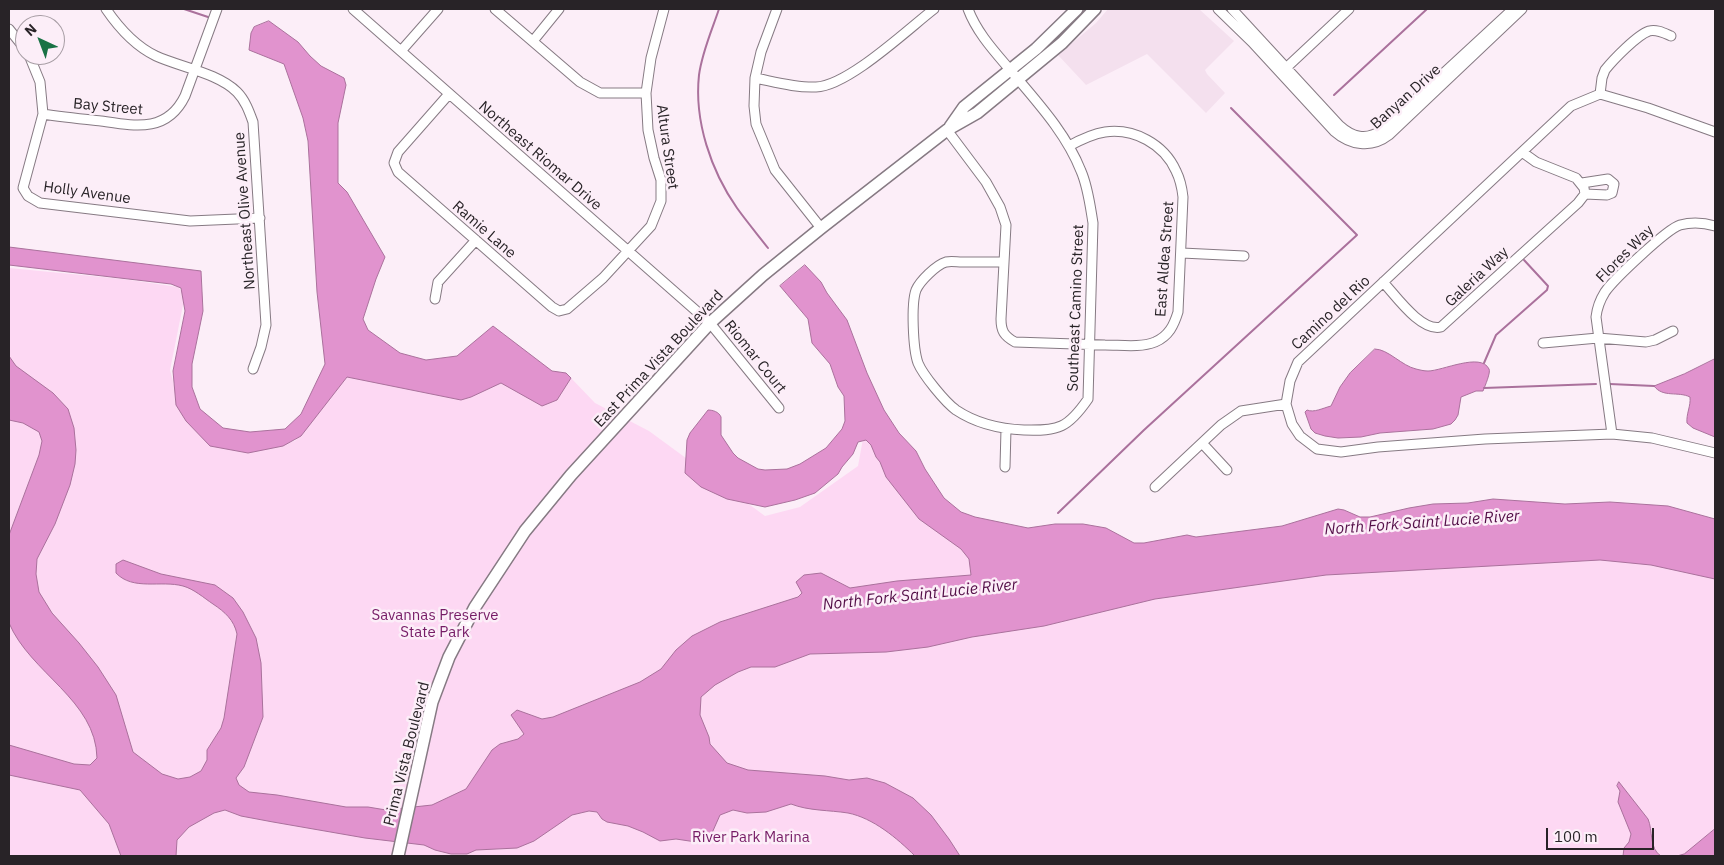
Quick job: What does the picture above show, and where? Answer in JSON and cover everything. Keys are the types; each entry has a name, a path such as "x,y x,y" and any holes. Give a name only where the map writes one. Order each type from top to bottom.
{"main road":[{"name":"East Prima Vista Boulevard","path":"475,607 503,563 536,517 571,475 710,323 763,275 821,228 947,130 977,113 1077,9"},
{"name":"East Prima Vista Boulevard","path":"1014,74 1062,43 1095,9"},
{"name":"Prima Vista Boulevard","path":"398,856 432,702 448,657 475,607"}],"street":[{"name":"Northeast Olive Avenue","path":"106,9 117,25 133,41 155,56 220,80 236,91 246,105 253,122 266,325 253,369"},
{"name":"Bay Street","path":"43,114 135,126 153,124 167,118 179,106 185,96 217,9"},
{"name":"Northeast Riomar Drive","path":"352,9 710,323"},
{"path":"401,51 438,9"},
{"path":"495,9 580,82 600,94 646,93"},
{"path":"533,41 559,9"},
{"name":"Altura Street","path":"628,252 651,226 661,200 661,180 648,130 646,93 651,58 664,9"},
{"path":"777,9 761,52 755,78 754,106 756,124 775,170 821,228"},
{"path":"755,78 791,86 818,87 836,82 857,70 934,9"},
{"name":"Southeast Camino Street","path":"968,9 983,37 1057,128 1081,171 1089,195 1093,223 1088,398 1078,414 1064,425 1048,430 1006,429 977,422 954,409 936,391 918,363 914,339 913,313 916,290 930,272 946,262 1004,262"},
{"name":"Banyan Drive","path":"1218,9 1339,125 1352,134 1366,137 1381,135 1522,9"},
{"name":"Banyan Drive","path":"1232,9 1286,68 1315,104"},
{"path":"1286,68 1349,9"},
{"name":"Banyan Drive","path":"1454,68 1512,9"},
{"path":"1671,36 1655,30 1647,31 1640,36 1605,70 1600,94 1648,108 1715,132"},
{"name":"Holly Avenue","path":"33,65 40,82 43,114 23,188 28,196 40,202 190,221 260,218"},
{"name":"Ramie Lane","path":"450,94 398,152 394,163 398,172 547,303 559,310 567,309 577,302 628,252"},
{"name":"Camino del Rio","path":"1286,404 1290,381 1298,362 1571,106 1600,94"},
{"path":"947,130 986,182 1000,207 1006,225 1004,262"},
{"name":"East Aldea Street","path":"1004,262 1001,329 1006,338 1015,342 1143,346 1157,342 1174,326 1178,312 1183,197 1181,182 1169,158 1158,146 1145,138 1116,131 1089,136 1068,146"},
{"path":"1522,152 1536,162 1576,178 1582,183 1585,194 1607,195 1612,192 1614,184 1608,179 1582,183"},
{"name":"Galeria Way","path":"1384,282 1423,323 1434,328 1441,327 1585,194"},
{"name":"Flores Way","path":"1612,434 1596,317 1602,297 1614,281 1665,234 1676,227 1685,224 1715,226"},
{"path":"435,299 438,282 476,240"},
{"path":"1182,253 1244,256"},
{"name":"Riomar Court","path":"710,323 779,408"},
{"path":"1544,343 1598,338 1646,342 1655,340 1673,331"},
{"path":"1155,486 1220,426 1241,411 1286,404 1292,424 1300,436 1317,449 1341,452 1378,447 1484,439 1612,434 1652,438 1715,453"},
{"path":"1005,467 1006,429"},
{"path":"1202,443 1227,470"}],"shaded area":[{"path":"1108,9 1199,9 1234,41 1205,70 1225,93 1206,113 1147,54 1086,85 1058,55 1096,23"}],"green space":[{"name":"Savannas Preserve State Park","path":"9,268 123,279 178,287 185,295 170,370 181,411 252,449 295,441 346,374 497,378 546,403 571,378 595,403 649,431 765,516 800,507 858,466 865,428 967,537 982,576 1312,546 1715,548 1715,856 9,856"}],"water":[{"path":"269,21 298,42 321,66 344,78 346,85 338,123 338,183 347,192 385,257 363,319 368,330 400,353 426,360 457,356 493,326 552,371 566,373 571,378 557,400 542,406 501,383 461,400 347,377 301,436 283,446 248,453 210,446 186,421 176,405 173,371 185,311 181,288 171,284 9,265 9,247 201,271 203,311 192,364 192,387 200,409 223,428 250,432 285,429 301,414 325,364 317,292 308,141 303,118 284,64 249,50 251,33 254,27"},
{"name":"North Fork Saint Lucie River","path":"805,265 821,282 847,320 867,373 884,410 899,433 916,451 944,498 961,512 975,517 1028,528 1055,524 1083,524 1106,528 1134,543 1144,543 1187,535 1196,537 1282,526 1338,509 1360,517 1370,517 1433,504 1468,503 1493,499 1565,504 1610,502 1668,506 1715,519 1715,579 1651,565 1600,560 1326,575 1155,599 1044,626 972,637 928,647 886,652 810,654 775,667 751,667 738,672 715,685 701,697 700,715 710,744 727,763 748,770 825,776 849,780 867,778 885,783 913,798 931,815 960,856 915,856 900,842 866,819 848,813 812,809 791,804 766,812 747,813 733,810 720,815 712,833 703,841 696,842 676,839 660,841 628,826 607,822 597,812 589,811 572,815 534,841 517,848 476,850 467,854 451,854 424,845 365,838 273,822 241,816 225,810 214,813 189,827 177,840 176,856 121,856 109,824 80,790 9,775 9,745 74,764 90,765 97,758 94,738 86,719 74,703 31,657 9,623 9,535 39,455 42,441 39,432 23,423 9,420 9,356 16,366 53,393 68,409 74,428 76,450 70,485 55,524 37,559 36,574 39,592 52,613 98,667 116,695 133,752 162,774 178,779 190,777 201,771 207,760 207,750 221,728 224,718 237,634 234,625 225,613 191,589 175,584 131,582 123,578 116,573 116,564 123,560 161,574 215,585 233,598 243,612 256,638 261,663 263,717 244,767 236,778 239,785 249,792 346,807 368,807 386,810 432,805 466,789 492,750 500,744 518,739 524,734 511,715 517,710 542,719 553,717 640,682 661,669 676,650 692,636 720,622 798,597 802,593 796,582 804,575 821,573 850,588 897,581 971,575 969,559 961,549 919,519 886,477 871,445 866,440 858,442 853,454 838,474 815,493 765,507 727,499 701,487 685,473 687,440 690,433 708,410 712,410 720,415 721,435 733,453 738,458 758,469 765,470 787,469 800,464 826,448 842,429 845,421 844,396 838,387 830,364 812,343 808,319 780,286"},
{"path":"1375,349 1385,352 1406,365 1420,370 1428,371 1478,362 1485,364 1489,369 1489,373 1483,391 1476,391 1461,397 1458,415 1451,424 1433,429 1380,433 1361,437 1338,438 1315,433 1311,429 1305,412 1331,406 1340,387 1350,373"},
{"path":"1715,359 1715,437 1693,428 1687,423 1690,397 1662,392 1654,386"},
{"path":"1619,782 1648,819 1653,844 1657,853 1661,856 1623,856 1624,848 1629,842 1631,834 1618,802 1620,791 1617,786"},
{"path":"1715,829 1715,856 1677,856 1684,854"}],"waterway":[{"path":"184,9 208,17"},
{"path":"719,9 700,66 698,92 702,128 706,145 719,178 741,213 768,248"},
{"path":"1334,95 1427,9"},
{"path":"1058,513 1144,430 1357,235 1231,108"},
{"path":"1484,363 1496,335 1547,290 1548,286 1524,260"},
{"path":"1484,388 1596,384"},
{"path":"1610,384 1654,386"}],"park label":[{"name":"River Park Marina","path":"751,838"}]}
